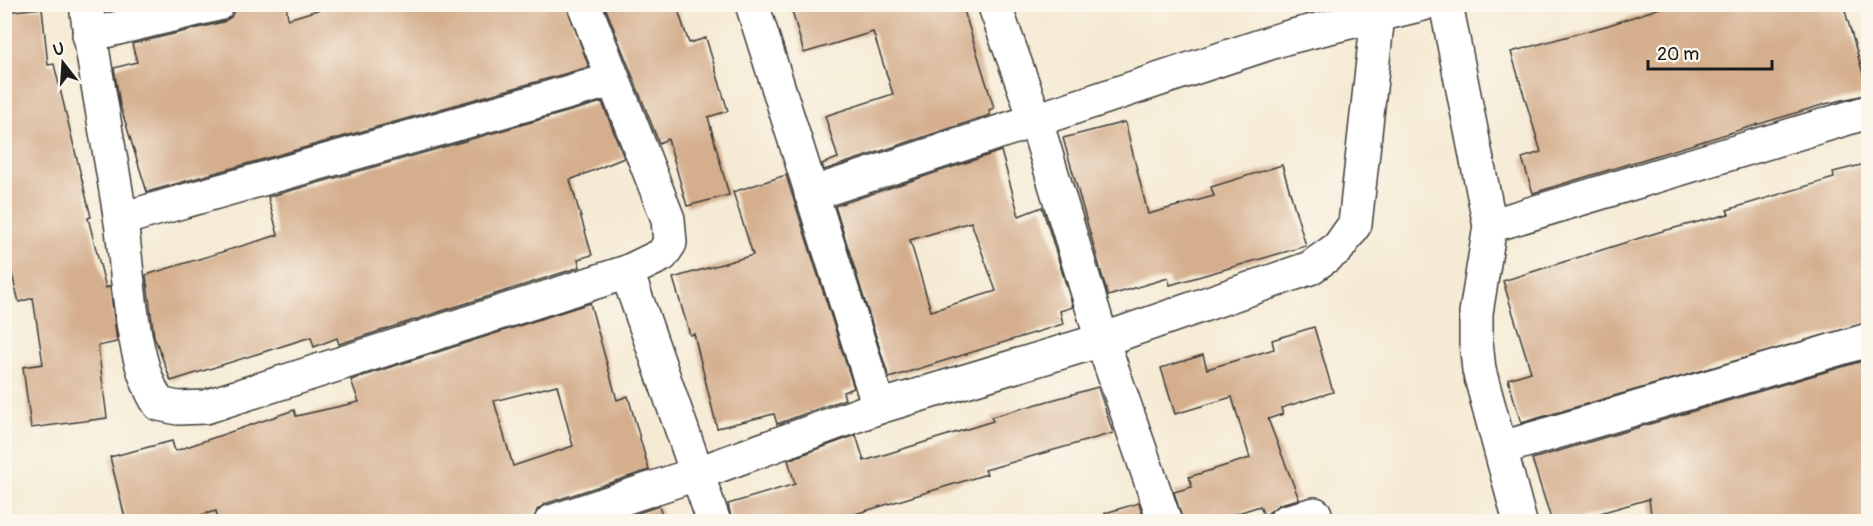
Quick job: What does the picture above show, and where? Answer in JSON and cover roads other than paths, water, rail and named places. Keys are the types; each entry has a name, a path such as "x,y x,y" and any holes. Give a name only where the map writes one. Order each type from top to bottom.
{"street":[{"path":"218,4 88,20 121,219 138,350 150,390 159,404 178,408 205,407 627,272 662,255 670,243 668,219 584,4"},
{"path":"752,4 879,407"},
{"path":"994,4 1036,121 1102,340 1165,522"},
{"path":"811,194 1285,38 1423,4"},
{"path":"1446,4 1490,226 1476,313 1479,370 1502,448 1520,522"},
{"path":"550,522 696,474 879,407 1102,340 1310,268 1338,248 1355,224 1378,15"},
{"path":"121,219 612,80"},
{"path":"1490,226 1869,112"},
{"path":"627,272 714,522"},
{"path":"1502,448 1869,340"}]}
